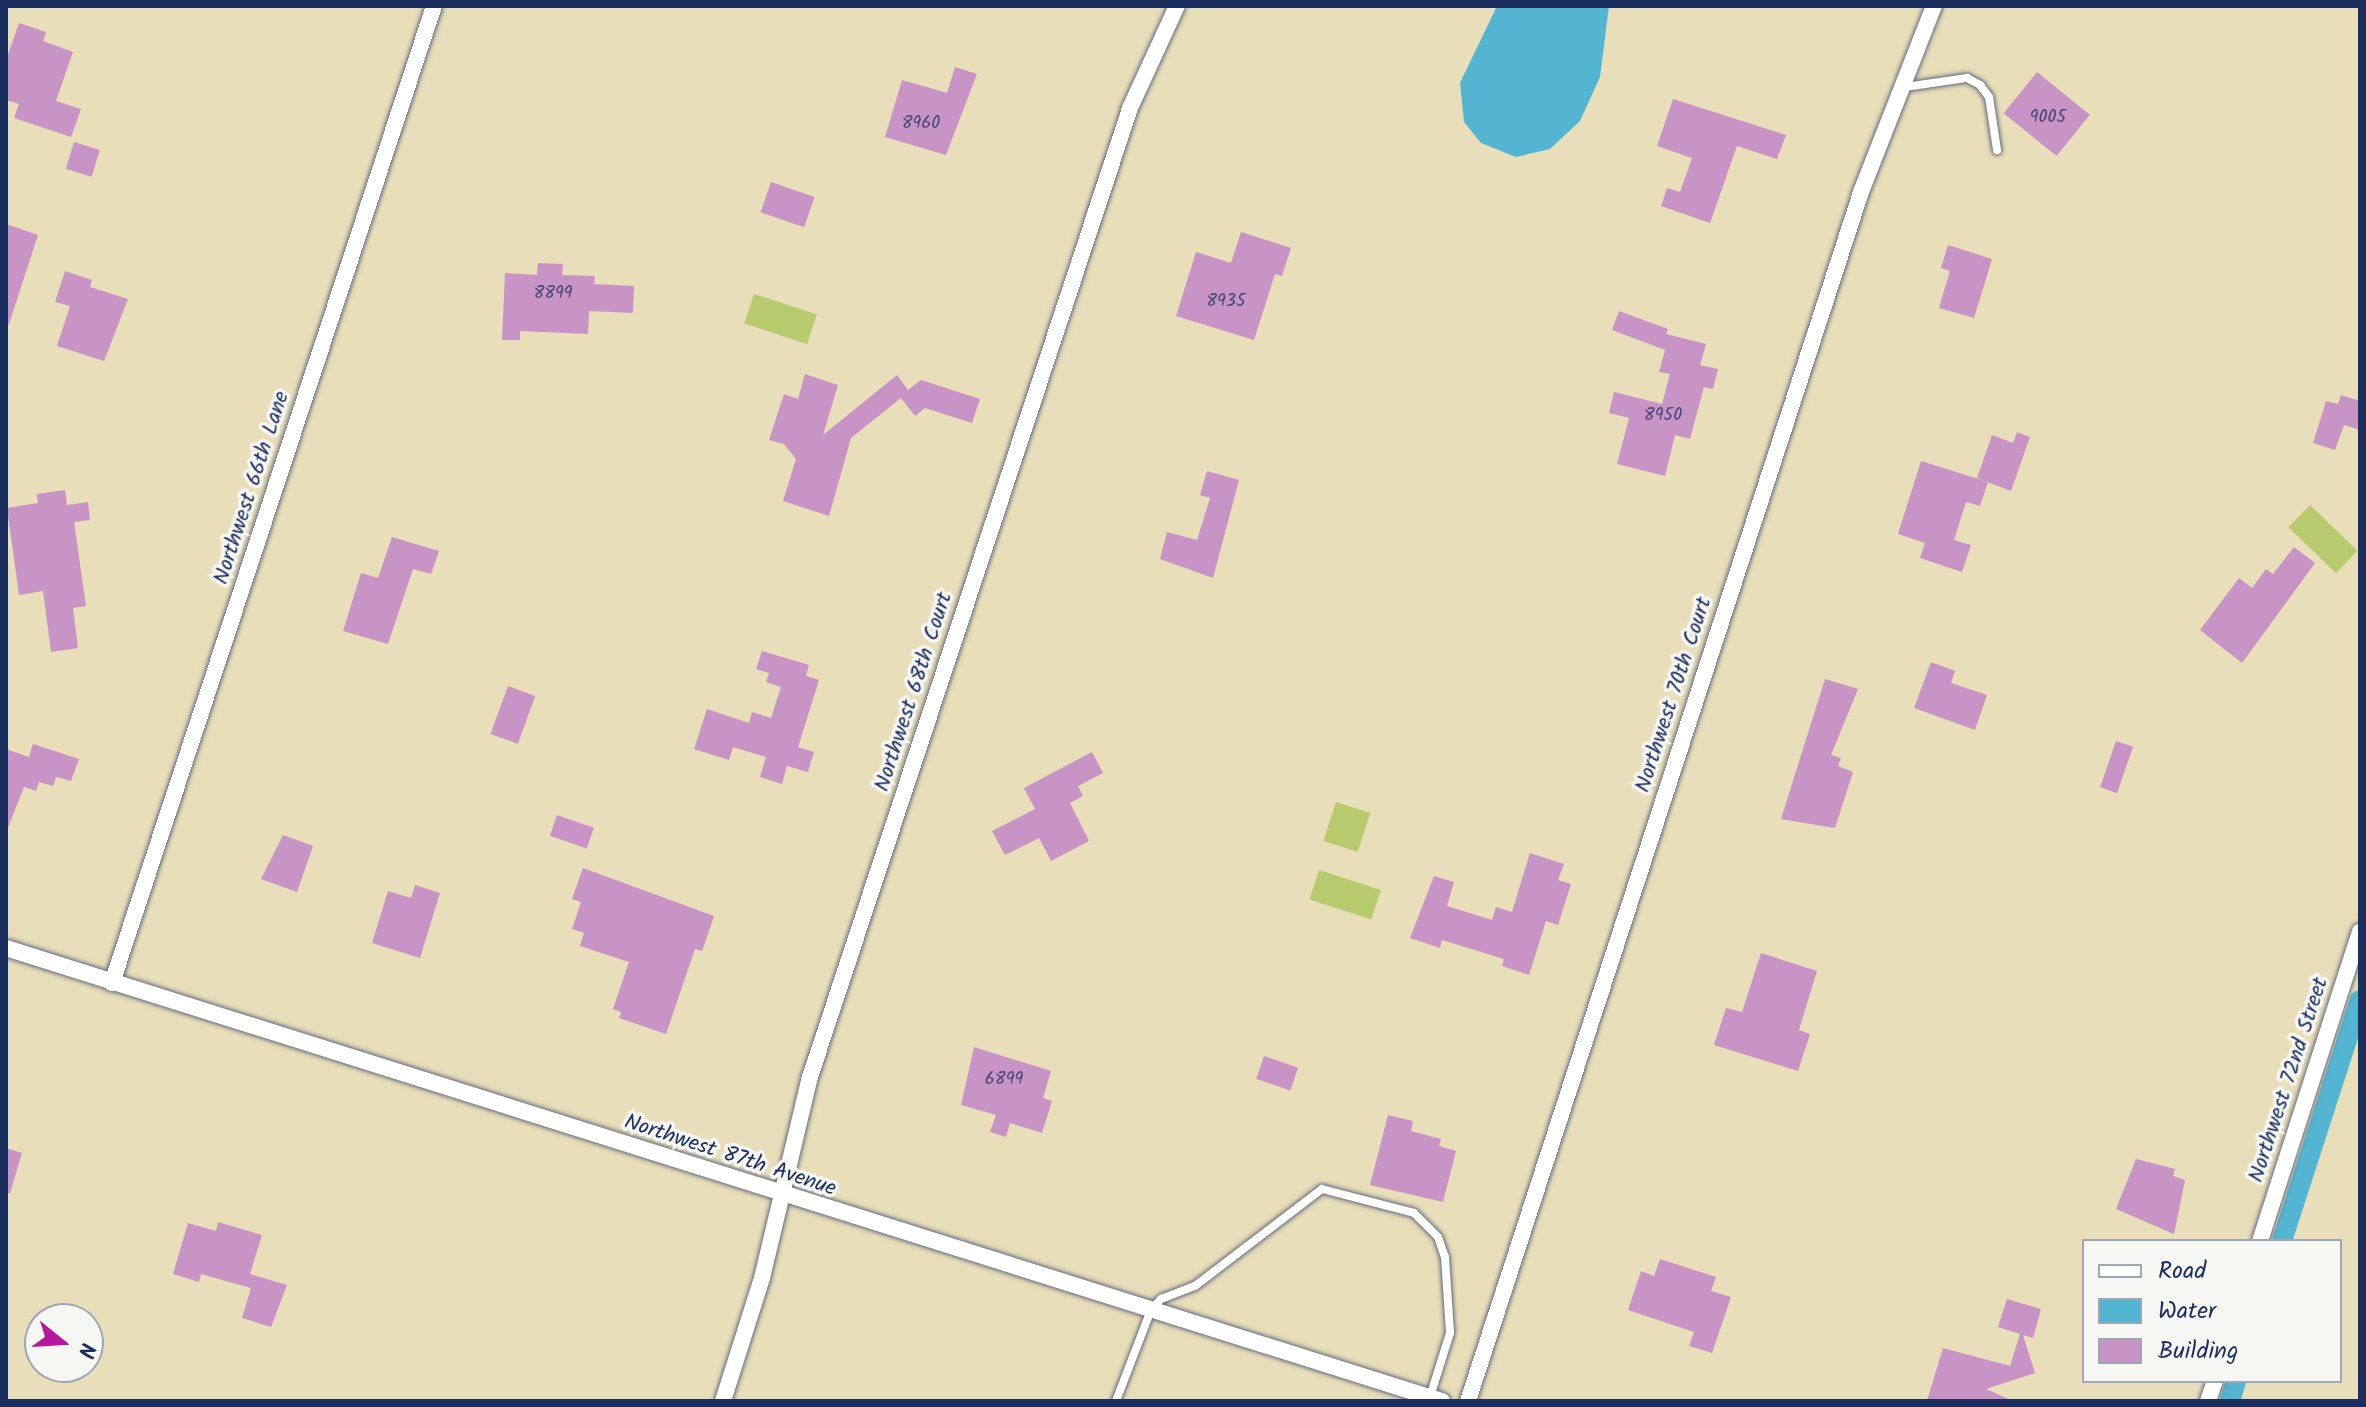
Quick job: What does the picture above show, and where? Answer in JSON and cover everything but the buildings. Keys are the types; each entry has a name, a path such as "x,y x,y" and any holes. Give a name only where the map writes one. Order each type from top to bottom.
{"street":[{"name":"Northwest 66th Lane","path":"112,983 434,6"},
{"name":"Northwest 68th Court","path":"723,1401 762,1278 778,1195 810,1077 1130,108 1177,6"},
{"name":"Northwest 70th Court","path":"1468,1401 1861,192 1905,87 1934,6"},
{"name":"Northwest 72nd Street","path":"2261,1239 2360,932"},
{"name":"Northwest 87th Avenue","path":"6,948 778,1195 1436,1399"}],"lane":[{"path":"1905,87 1967,78 1980,85 1989,97 1997,150"},
{"path":"1116,1401 1151,1310 1161,1299 1195,1286 1322,1189 1394,1206 1428,1223 1445,1257 1450,1333 1436,1399"}],"green space":[{"path":"754,294 817,314 807,344 744,323"},
{"path":"2310,505 2357,551 2336,573 2288,527"},
{"path":"1336,802 1370,813 1358,852 1323,841"},
{"path":"1319,870 1381,890 1371,920 1309,899"}],"water":[{"path":"1497,6 1609,6 1600,77 1580,121 1550,149 1516,157 1481,143 1464,122 1460,83"}],"waterway":[{"path":"2283,1239 2360,1000"},
{"path":"2230,1401 2235,1383"}]}
